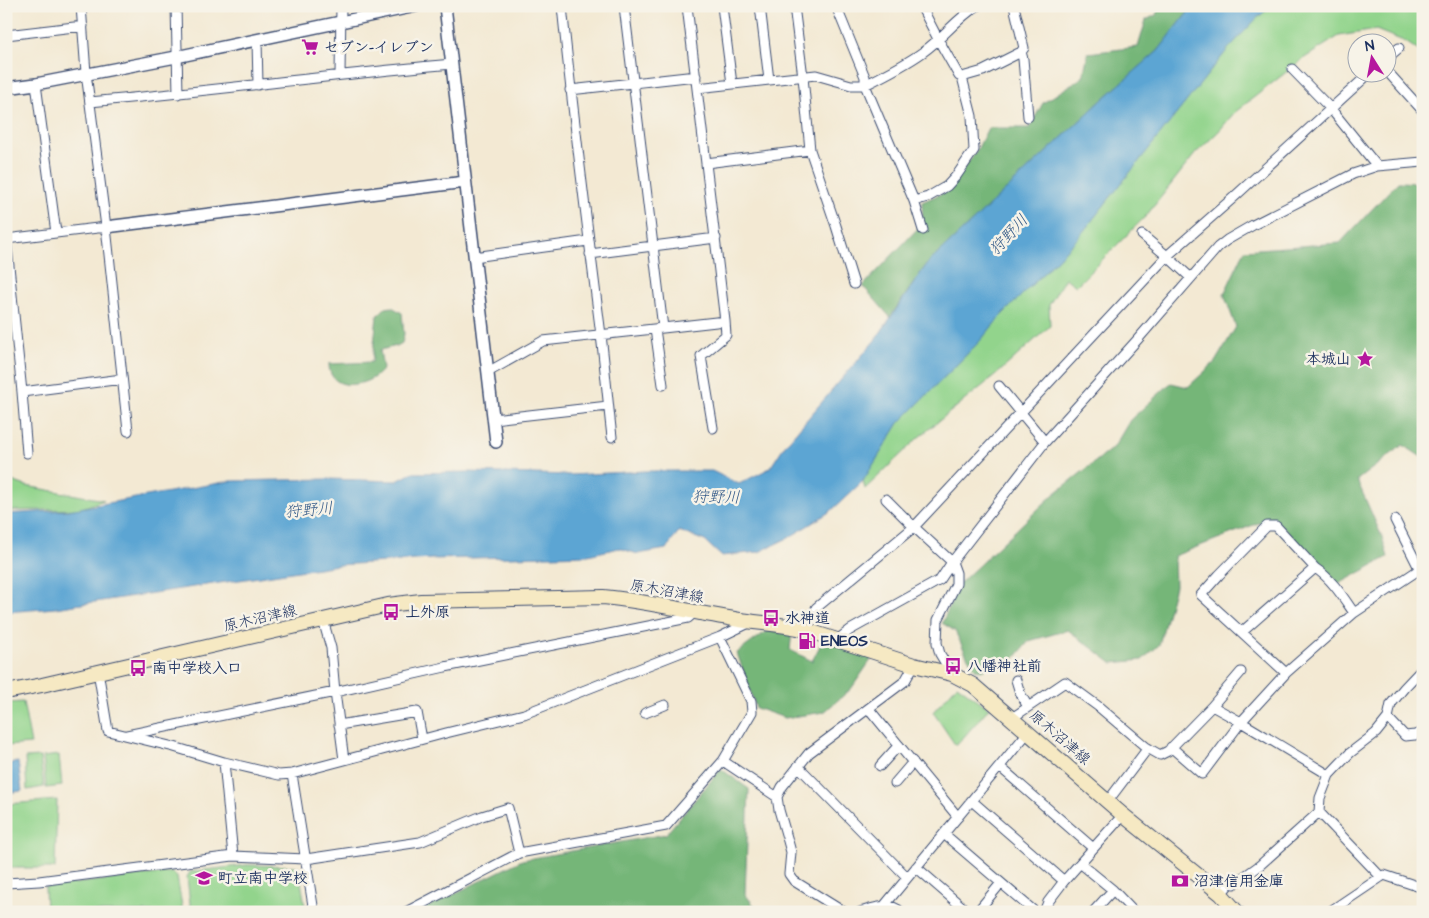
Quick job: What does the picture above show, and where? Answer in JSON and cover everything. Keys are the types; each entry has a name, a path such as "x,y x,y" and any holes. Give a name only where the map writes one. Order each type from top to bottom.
{"main road":[{"name":"原木沼津線","path":"6,690 11,691 42,685 323,620 421,601 603,598 632,600 737,620 802,629 952,674 973,684 1124,815 1221,894 1237,912"}],"street":[{"path":"81,6 86,73 106,227 128,431"},
{"path":"176,6 178,94"},
{"path":"340,74 341,6"},
{"path":"6,88 176,57 416,6"},
{"path":"445,6 496,442"},
{"path":"562,6 570,90 612,436"},
{"path":"624,6 653,246 663,385"},
{"path":"688,6 726,335 701,356 713,428"},
{"path":"722,6 732,84"},
{"path":"760,6 769,80"},
{"path":"794,6 810,150 854,284"},
{"path":"836,6 865,77 865,85 914,202 923,230"},
{"path":"914,202 947,186 974,150 972,116 962,77 959,76 921,6"},
{"path":"697,88 816,75 852,85 865,85 924,51 965,14 977,6"},
{"path":"962,77 982,71 1021,52 1024,48 1014,6"},
{"path":"6,35 83,26"},
{"path":"257,40 258,85"},
{"path":"1021,52 1028,117"},
{"path":"90,102 178,94 340,74 452,64"},
{"path":"1292,69 1331,109 1377,166"},
{"path":"570,90 696,76"},
{"path":"1396,81 1423,112"},
{"path":"816,608 914,527 1167,256 1360,82"},
{"path":"36,84 56,233"},
{"path":"706,163 810,150"},
{"path":"837,640 850,630 940,580 1045,442 1218,247 1253,225 1353,174 1377,166 1423,162"},
{"path":"27,453 22,392 11,335 6,238 465,182"},
{"path":"1142,235 1191,278"},
{"path":"590,254 716,238"},
{"path":"474,257 588,241"},
{"path":"488,372 543,341 725,320"},
{"path":"22,392 122,379"},
{"path":"999,386 1045,442"},
{"path":"493,420 608,406"},
{"path":"886,499 952,562 956,573 956,584 938,620 937,643 940,654 952,674"},
{"path":"1172,747 1202,774 1242,722 1286,673 1354,613 1421,572 1395,520"},
{"path":"1286,673 1201,595 1266,526 1276,526 1315,568 1338,589 1354,613"},
{"path":"1242,632 1315,568"},
{"path":"124,735 688,618 695,612"},
{"path":"323,620 331,648 344,760"},
{"path":"98,671 108,731 279,775 292,774 524,714 720,637 753,621"},
{"path":"406,912 519,853 666,826 723,761 752,712 751,701 720,637"},
{"path":"844,912 794,881 789,874 791,852 777,797 782,787 809,754 904,681 914,664"},
{"path":"1221,894 1230,883 1234,884 1259,866 1319,812 1320,798 1329,775 1350,753 1376,733 1388,718 1391,704 1423,668"},
{"path":"1012,718 1065,682 1099,707 1148,748 1160,755 1168,751 1212,706 1240,672"},
{"path":"1016,680 1020,693 1028,707"},
{"path":"645,713 666,705"},
{"path":"1212,706 1329,775"},
{"path":"869,709 958,817"},
{"path":"339,725 417,712 422,739"},
{"path":"1388,718 1405,736 1423,732"},
{"path":"884,906 1029,731"},
{"path":"880,766 899,745"},
{"path":"1108,801 1148,748"},
{"path":"723,761 777,797"},
{"path":"224,762 233,856"},
{"path":"894,783 913,762"},
{"path":"798,766 907,877"},
{"path":"1000,767 1094,848"},
{"path":"292,774 314,912"},
{"path":"972,801 1064,881"},
{"path":"6,883 39,881 233,856 306,859 420,842 482,816 508,808 519,853"},
{"path":"1319,812 1381,877"},
{"path":"1044,912 1048,902 1064,881 1124,815"},
{"path":"944,834 1036,912"},
{"path":"1080,863 1113,890 1134,912"},
{"path":"916,867 968,912"},
{"path":"1329,912 1384,875 1423,888"},
{"path":"977,912 1001,883"},
{"path":"1093,912 1113,890"},
{"path":"860,912 884,906 893,906 901,912"}],"green space":[{"path":"1160,6 1193,6 1158,51 1103,99 927,264 890,317 863,286 923,223 922,202 945,192 976,152 988,128 1029,128 1043,103 1083,77 1088,53 1138,47 1146,20 1156,15"},
{"path":"1271,6 1423,6 1423,54 1406,42 1396,38 1396,32 1376,30 1346,32 1346,35 1339,36 1303,59 1234,113 1219,131 1195,154 1146,216 1076,286 1065,278 1049,305 1050,326 996,375 919,437 865,489 863,481 899,423 1078,238 1228,49"},
{"path":"1398,182 1423,183 1423,458 1403,445 1357,480 1382,537 1388,557 1339,584 1279,524 1261,522 1174,556 1175,586 1159,645 1142,660 1112,663 1068,630 1029,641 1014,659 994,662 983,670 975,669 955,631 942,623 960,583 1053,495 1114,447 1130,420 1171,383 1188,387 1215,362 1236,327 1224,294 1245,250 1340,243"},
{"path":"392,307 402,313 404,334 402,343 380,350 383,369 373,378 351,385 338,382 330,372 329,364 372,362 377,316 385,308"},
{"path":"6,479 26,486 104,500 79,509 6,511"},
{"path":"767,631 792,631 790,650 812,661 823,640 873,657 851,689 824,712 785,718 756,708 737,653"},
{"path":"957,685 989,708 956,746 933,712"},
{"path":"23,702 31,744 6,746 6,703"},
{"path":"59,755 62,786 46,788 43,757"},
{"path":"40,757 44,787 27,790 25,758"},
{"path":"721,769 749,789 745,894 759,912 418,912 522,860 666,834"},
{"path":"57,800 55,868 6,868 8,804"},
{"path":"246,865 295,866 299,869 306,912 191,912 187,877 190,872"},
{"path":"171,872 177,877 183,912 46,912 45,887"}],"water":[{"name":"狩野川","path":"1193,6 1271,6 1228,49 1078,238 899,423 863,481 831,511 790,537 759,552 721,556 705,541 679,531 666,549 638,554 619,548 588,555 432,559 338,565 55,608 6,612 6,514 69,510 230,481 328,479 397,481 412,473 469,472 570,475 646,471 712,471 739,484 770,468 785,445 876,339 927,264 1103,99 1158,51"},
{"path":"18,762 22,791 6,793 6,764"}],"place":[{"name":"セブン-イレブン","path":"310,47"},
{"name":"本城山","path":"1365,359"},
{"name":"上外原","path":"391,612"},
{"name":"水神道","path":"771,618"},
{"name":"ENEOS","path":"807,641"},
{"name":"八幡神社前","path":"953,666"},
{"name":"南中学校入口","path":"138,668"},
{"name":"町立南中学校","path":"204,878"},
{"name":"沼津信用金庫","path":"1180,881"}]}
